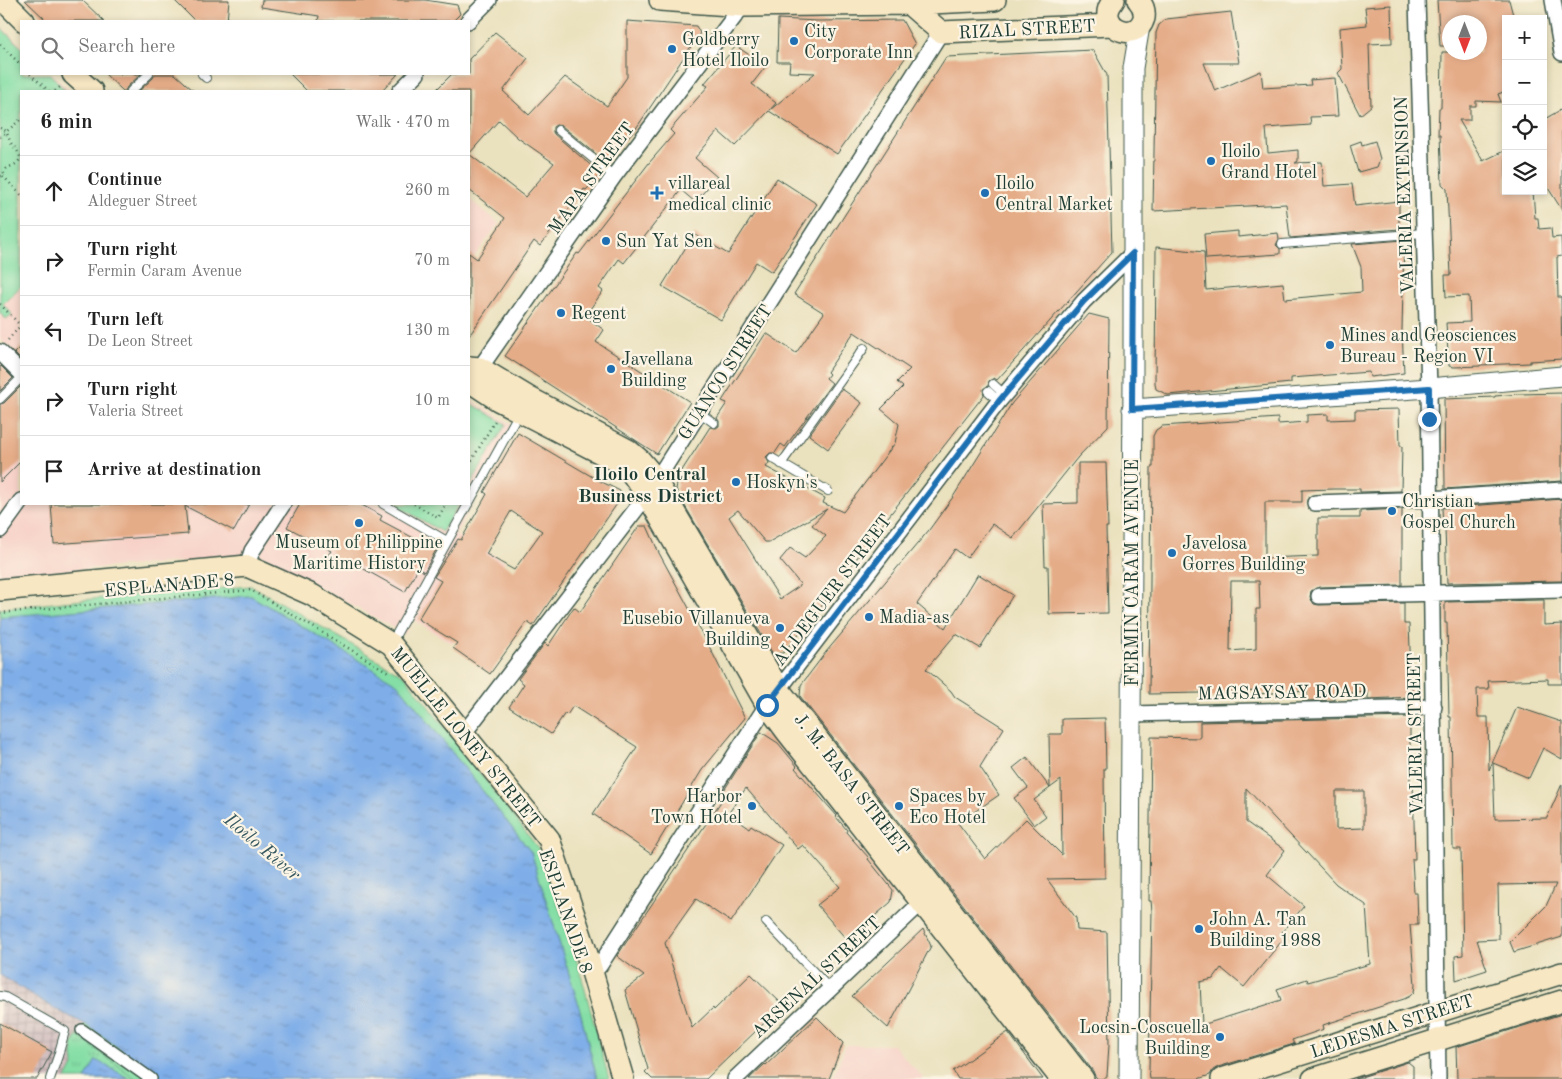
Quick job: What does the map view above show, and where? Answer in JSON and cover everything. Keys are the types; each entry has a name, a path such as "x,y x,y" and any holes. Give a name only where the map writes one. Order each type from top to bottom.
{"main road":[{"path":"3,0 23,20"},
{"name":"RIZAL STREET","path":"660,0 746,3 909,4 995,0"},
{"path":"1114,0 1108,11 1114,27"},
{"path":"1140,26 1144,15 1144,1"},
{"path":"909,4 941,32"},
{"name":"RIZAL STREET","path":"941,32 1114,27 1121,31 1131,31 1140,26"},
{"path":"75,75 91,90"},
{"name":"J. M. BASA STREET","path":"472,374 520,412 618,462 651,488"},
{"name":"J. M. BASA STREET","path":"472,374 528,397 628,450 640,460 651,488 773,698 787,732 1061,1079"},
{"name":"MUELLE LONEY STREET","path":"0,590 247,566 312,595 391,644 549,840 623,1079"},
{"name":"J. M. BASA STREET","path":"773,698 1082,1079"},
{"name":"LEDESMA STREET","path":"1222,1079 1438,1010 1562,973"},
{"name":"LEDESMA STREET","path":"1312,1079 1562,1001"}],"street":[{"path":"469,20 489,0"},
{"name":"VALERIA EXTENSION","path":"1417,0 1429,388"},
{"path":"1553,0 1562,53"},
{"name":"MAPA STREET","path":"472,374 614,176 746,3"},
{"name":"FERMIN CARAM AVENUE","path":"1129,1079 1133,68 1140,26"},
{"name":"FERMIN CARAM AVENUE","path":"1114,27 1133,68"},
{"name":"GUANCO STREET","path":"464,733 651,488 941,32"},
{"path":"401,90 416,75"},
{"name":"ALDEGUER STREET","path":"592,974 600,965 773,698 1002,398 1084,301 1133,253"},
{"path":"3,348 20,372"},
{"path":"1132,409 1429,388 1562,376"},
{"name":"VALERIA STREET","path":"1429,388 1438,1079"},
{"path":"1314,503 1430,499 1562,490"},
{"path":"0,530 20,502"},
{"path":"247,566 252,551 282,505"},
{"path":"1319,596 1562,590"},
{"name":"MAGSAYSAY ROAD","path":"1131,714 1434,707"},
{"name":"ARSENAL STREET","path":"735,1079 922,902"},
{"path":"82,1030 151,1079"}],"lane":[{"path":"132,90 148,75"},
{"path":"558,130 614,176"},
{"path":"1282,244 1424,232"},
{"path":"781,464 864,348"},
{"path":"0,399 20,379"},
{"path":"991,388 1002,398"},
{"path":"470,501 520,412"},
{"path":"700,413 714,423"},
{"path":"772,458 828,491"},
{"path":"385,505 447,541"},
{"path":"391,644 468,505"},
{"path":"766,922 830,989"},
{"path":"0,996 65,1031 82,1030"},
{"path":"50,1079 65,1031"}],"path":[{"path":"0,45 20,64"},
{"path":"31,75 48,90"},
{"path":"0,137 20,120"},
{"path":"0,128 6,131 19,156 19,161 5,169 2,176 20,194"},
{"path":"0,304 20,325"},
{"path":"3,348 20,327"},
{"path":"470,463 499,414"},
{"path":"416,505 438,518 445,505"},
{"name":"ESPLANADE 8","path":"0,613 251,590 394,676"}],"shaded area":[{"path":"0,25 20,44 20,75 53,75 69,90 20,90 20,505 470,505 470,400 515,426 455,535 505,561 476,611 473,609 452,643 413,620 405,634 262,556 0,575 0,361 11,350 0,339"},
{"path":"470,200 499,223 470,263"},
{"path":"0,975 57,1010 85,1024 72,1045 74,1064 66,1079 0,1079"},
{"path":"846,1045 893,1045 924,1079 832,1079"}],"green space":[{"path":"0,27 20,46 20,75 51,75 65,90 20,90 20,287 3,304 12,314 6,319 0,313"},
{"path":"470,403 506,424 470,485"},
{"path":"396,505 458,505 442,532"},
{"path":"252,586 405,676 538,848 580,971 609,1079 597,1079 578,1003 531,852 398,684 251,596 0,617 0,609"},
{"path":"85,1024 162,1079 135,1079 78,1036"},
{"path":"78,1036 135,1079 66,1079 74,1064 72,1045"}],"water":[{"name":"Iloilo River","path":"251,596 398,684 531,852 578,1003 597,1079 162,1079 85,1024 57,1010 0,975 0,617"},
{"path":"96,1060 130,1079 85,1079"}],"building":[{"path":"25,0 82,0 103,20 46,20"},
{"path":"174,0 229,0 227,20 194,20"},
{"path":"262,0 425,0 457,5 460,14 454,20 318,20 319,16 261,7"},
{"path":"1437,0 1509,0 1513,15 1502,15 1502,92 1498,94 1501,102 1476,101 1476,106 1470,106 1470,120 1459,120 1483,161 1502,152 1502,195 1533,195 1535,218 1538,218 1539,229 1551,228 1552,238 1561,237 1562,256 1557,257 1558,297 1561,297 1562,359 1530,361 1530,363 1449,366 1446,323 1470,322 1469,296 1446,297 1445,275 1451,275 1447,189 1442,184 1440,135 1438,135 1439,108 1441,108 1442,52 1442,60 1487,60 1487,15 1442,15 1442,46 1440,46"},
{"path":"1391,5 1392,43 1369,44 1371,106 1360,115 1338,73 1342,69 1340,28 1367,25 1365,7"},
{"path":"1231,12 1239,63 1204,63 1215,91 1261,71 1263,88 1311,85 1310,80 1335,78 1338,116 1310,117 1311,125 1266,128 1268,153 1298,150 1298,161 1295,163 1322,162 1324,186 1352,184 1355,206 1399,201 1399,229 1290,238 1286,204 1153,211 1156,33 1159,25 1166,19"},
{"path":"778,19 818,21 902,20 915,44 837,154 769,111 735,146 718,131 695,158 717,177 695,202 681,190 624,263 619,259 599,288 603,291 585,316 604,330 596,342 690,402 657,454 505,356 577,253 579,254 649,163 674,134 670,130 708,86 704,84 736,46 766,66 752,84 776,103 770,110 815,73 789,72 790,62 777,62"},
{"path":"627,21 696,26 700,33 637,127 606,162 562,126 556,125 553,127 554,134 601,174 586,190 584,189 540,246 534,241 470,335 470,254 477,259 505,218 470,191 470,155 525,197 554,163 518,138 499,120 470,153 470,90 436,90 451,75 470,75 470,58 495,32 528,58 503,91 529,115 565,77 607,106 627,77"},
{"name":"Iloilo Central Market","path":"1093,50 1107,75 1112,252 997,380 994,378 989,381 988,386 983,389 984,395 870,540 824,603 783,653 773,654 679,496 676,489 679,475 710,427 716,428 719,426 717,418 727,403 722,401 766,333 796,353 824,313 794,294 946,57","holes":["854,332 910,369 897,382 903,387 881,409 899,424 895,443 843,512 823,503 825,498 766,467 769,463 766,457 770,453 775,453 781,444 785,447 832,383 826,378 829,374 827,372","827,509 812,525 826,536 805,558 790,548 780,560 801,585 780,599 729,517 738,510 765,542 769,542"]},
{"path":"106,75 140,75 126,90 122,90"},
{"path":"154,75 176,75 193,90 140,90"},
{"path":"291,75 397,75 383,90 306,90"},
{"path":"1562,109 1562,210 1547,186 1547,118"},
{"path":"1361,141 1362,145 1375,141 1380,159 1377,167 1358,172 1350,145"},
{"path":"777,178 817,204 772,272 756,262 721,320 662,286 694,234 728,254"},
{"path":"1238,231 1238,237 1278,233 1279,239 1276,245 1280,249 1280,254 1206,259 1204,234"},
{"path":"1404,240 1402,331 1404,373 1370,377 1369,372 1291,378 1291,383 1168,395 1156,389 1156,247 1204,252 1206,290 1283,283 1285,299 1362,292 1361,267 1352,244"},
{"path":"1089,314 1109,319 1108,426 1078,457 1013,538 992,524 967,558 955,549 917,604 945,628 978,574 1013,595 980,648 956,634 926,669 951,691 955,697 1004,728 980,767 999,795 958,823 985,859 1026,819 1062,855 1061,780 1050,788 1049,734 1062,734 1062,719 1105,718 1105,878 1047,879 1076,918 1077,930 1107,932 1109,1045 1107,1076 1102,1079 1098,1079 1095,1076 800,696 801,685 826,652 929,530 953,497 1012,403"},
{"path":"20,347 20,359 14,353"},
{"path":"0,367 13,378 0,391"},
{"path":"20,387 20,462 0,482 0,404 4,403"},
{"path":"842,389 862,403 828,449 809,435"},
{"path":"1562,393 1562,481 1445,489 1444,399"},
{"path":"1399,409 1400,446 1402,446 1401,491 1360,492 1360,489 1302,490 1302,502 1265,502 1265,558 1318,556 1318,518 1360,518 1360,511 1402,509 1402,585 1319,587 1311,591 1310,597 1314,604 1319,605 1404,603 1404,624 1409,624 1412,697 1368,699 1368,692 1334,694 1334,700 1307,701 1307,691 1256,694 1256,690 1229,692 1229,697 1201,699 1201,693 1149,694 1151,467 1153,467 1153,436 1156,430 1162,426 1278,418 1278,424 1307,422 1307,415 1328,414 1328,420 1355,419 1355,410","holes":["1231,581 1259,581 1260,609 1256,609 1256,649 1230,651"]},
{"path":"518,433 620,491 621,498 533,626 527,622 490,674 453,648 457,643 418,619 441,581 434,577 458,539 461,540 487,494 484,492","holes":["511,511 542,531 514,570 486,554"]},
{"path":"1078,463 1106,463 1108,613 1049,614 1048,566 1045,566 1043,504 1078,503"},
{"path":"1562,499 1562,581 1447,583 1445,529 1443,529 1442,508"},
{"path":"51,505 248,505 234,531 185,506 188,534 54,544"},
{"path":"299,505 362,505 382,516 380,520 436,550 424,572 418,568 405,592 355,564 353,569 329,555 332,551 287,527"},
{"path":"639,526 647,526 659,553 703,634 745,718 702,770 651,854 593,814 637,747 573,706 567,715 565,713 551,734 509,707 524,684 518,679 545,643 548,646 574,607 580,612"},
{"path":"1544,600 1544,625 1562,624 1562,684 1548,684 1548,679 1488,681 1489,689 1477,689 1478,717 1488,717 1489,770 1517,707 1562,722 1562,759 1543,748 1529,778 1493,763 1495,819 1547,818 1562,784 1562,937 1514,952 1510,942 1546,906 1556,884 1498,885 1499,939 1477,940 1487,970 1456,980 1455,956 1463,955 1461,849 1453,849 1451,717 1449,717 1445,602"},
{"path":"1410,717 1410,784 1413,784 1415,859 1412,859 1414,893 1417,893 1418,925 1410,925 1415,985 1414,992 1404,999 1323,1025 1324,1029 1292,1040 1294,1044 1218,1067 1210,1075 1198,1079 1150,1079 1152,911 1151,901 1149,901 1151,737 1200,738 1200,722","holes":["1246,788 1336,884 1366,905 1370,964 1308,982 1307,979 1277,989 1281,1000 1202,1025 1200,982 1213,979 1221,968 1244,987 1286,936 1282,932 1304,906 1267,875 1285,850 1246,822","1336,791 1364,791 1364,828 1336,829"]},
{"path":"761,732 778,743 797,766 795,768 837,816 847,830 846,832 869,858 893,890 891,902 847,940 817,905 840,887 803,845 798,849 746,788 728,814 749,828 751,825 782,845 731,922 696,899 665,943 692,1028 713,1008 714,1010 751,974 783,1005 706,1079 652,1079 645,1072 648,1069 625,990 644,976 617,956 724,797 721,795"},
{"path":"1027,757 1050,788 1034,800 1046,816 1034,825 1014,798 1028,788 1013,768"},
{"path":"923,929 931,946 888,1028 852,996"},
{"path":"1562,1014 1562,1079 1457,1079 1456,1047"},
{"path":"817,1017 843,1043 829,1079 749,1079 766,1065"},
{"path":"0,1023 52,1052 37,1079 0,1079"},
{"path":"1008,1032 1043,1079 958,1079 953,1071"},
{"path":"1408,1062 1413,1066 1413,1079 1355,1079"}],"place":[{"name":"City Corporate Inn","path":"794,41"},
{"name":"Goldberry Hotel Iloilo","path":"672,49"},
{"name":"Iloilo Grand Hotel","path":"1211,161"},
{"name":"villareal medical clinic","path":"657,193"},
{"name":"Iloilo Central Market","path":"985,193"},
{"name":"Sun Yat Sen","path":"606,241"},
{"name":"Regent","path":"561,313"},
{"name":"Mines and Geosciences Bureau - Region VI","path":"1330,345"},
{"name":"Javellana Building","path":"611,369"},
{"name":"Hoskyn's","path":"736,482"},
{"name":"Christian Gospel Church","path":"1392,511"},
{"name":"Museum of Philippine Maritime History","path":"359,523"},
{"name":"Javelosa Gorres Building","path":"1172,553"},
{"name":"Madia-as","path":"869,617"},
{"name":"Eusebio Villanueva Building","path":"780,628"},
{"name":"Harbor Town Hotel","path":"752,806"},
{"name":"Spaces by Eco Hotel","path":"899,806"},
{"name":"John A. Tan Building 1988","path":"1199,929"},
{"name":"Locsin-Coscuella Building","path":"1220,1037"}],"district":[{"name":"Iloilo Central Business District","path":"650,484"}],"route":[{"path":"767,705 999,401 1084,301 1133,253 1134,375 1132,409 1429,388 1429,419"}]}
